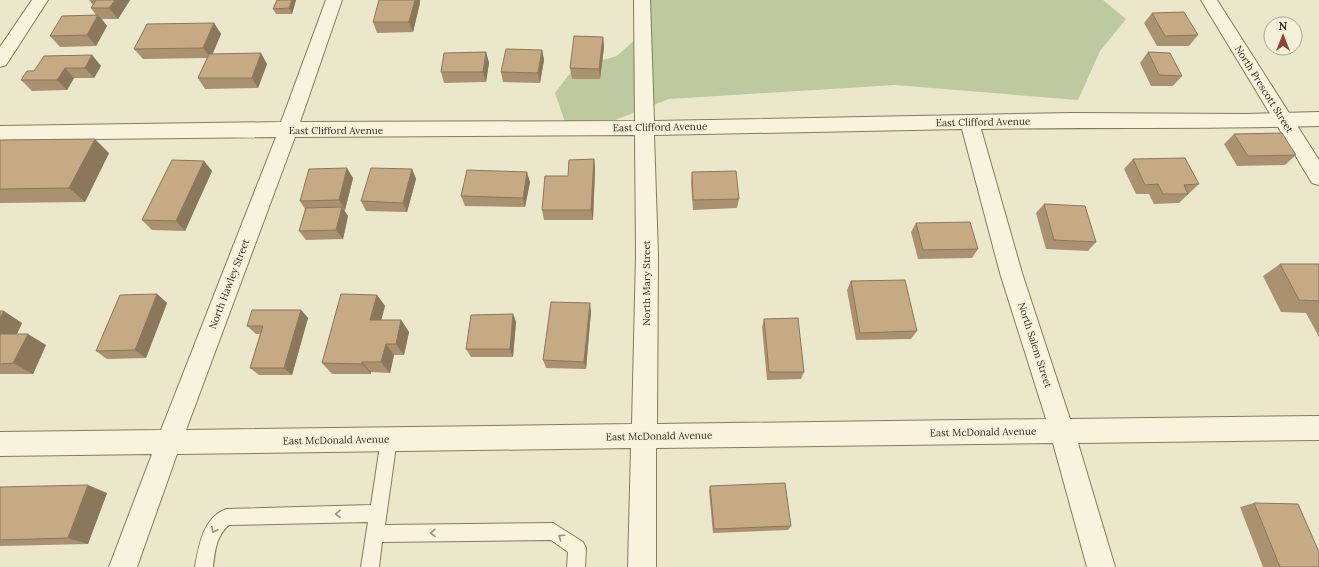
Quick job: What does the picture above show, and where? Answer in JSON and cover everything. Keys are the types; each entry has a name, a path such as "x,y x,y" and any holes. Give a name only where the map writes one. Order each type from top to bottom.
{"street":[{"path":"0,60 40,0"},
{"name":"North Hawley Street","path":"123,567 169,442 288,131 334,0"},
{"name":"North Mary Street","path":"642,0 646,128 647,255 642,567"},
{"name":"North Prescott Street","path":"1209,0 1319,177"},
{"name":"East Clifford Avenue","path":"0,133 160,130 288,131 646,128 1073,120 1246,121 1319,119"},
{"name":"North Salem Street","path":"970,123 1011,273 1062,431 1101,567"},
{"name":"East McDonald Avenue","path":"0,444 1319,428"}],"lane":[{"path":"370,567 389,439"},
{"path":"204,567 207,545 210,538 216,525 226,517 377,514"},
{"path":"374,534 553,531 578,548 576,567"}],"green space":[{"path":"650,0 1103,0 1126,19 1100,51 1078,100 895,85 669,99 615,120 565,122 555,93 574,68 617,56 651,25"}],"building":[{"path":"96,0 115,0 109,8 91,8"},
{"path":"277,0 292,0 289,8 273,9"},
{"path":"379,0 415,0 409,22 373,22"},
{"path":"1184,12 1198,35 1165,36 1152,13"},
{"path":"98,15 87,35 50,36 62,16"},
{"path":"214,23 203,48 134,49 147,24"},
{"path":"574,36 603,37 599,69 570,68"},
{"path":"506,49 542,50 538,73 501,72"},
{"path":"486,52 483,72 441,72 444,53"},
{"path":"1148,52 1170,53 1182,76 1159,75"},
{"path":"261,53 252,78 198,78 209,54"},
{"path":"92,55 85,68 65,68 57,80 21,80 27,71 34,71 44,56"},
{"path":"1282,133 1296,155 1248,156 1234,134"},
{"path":"95,139 69,188 0,189 0,140"},
{"path":"1185,158 1199,184 1184,185 1188,194 1163,194 1158,184 1145,185 1133,159"},
{"path":"594,159 591,210 542,210 545,176 568,176 569,160"},
{"path":"172,160 204,161 176,221 142,220"},
{"path":"347,168 339,200 300,201 309,169"},
{"path":"371,168 412,169 403,203 361,201"},
{"path":"467,170 527,172 523,198 461,196"},
{"path":"736,171 739,199 693,200 692,172"},
{"path":"1044,204 1085,206 1096,242 1054,240"},
{"path":"342,207 336,230 299,231 306,208"},
{"path":"970,222 978,249 923,250 916,223"},
{"path":"1280,264 1319,264 1319,301 1299,300"},
{"path":"905,280 917,331 860,333 851,281"},
{"path":"157,294 135,350 96,351 120,295"},
{"path":"341,294 377,295 370,320 401,320 396,344 386,344 381,362 362,362 362,364 322,363"},
{"path":"551,302 590,303 584,362 543,360"},
{"path":"252,310 301,310 284,368 250,368 263,326 247,326"},
{"path":"0,311 4,311 0,318"},
{"path":"513,314 510,349 466,349 471,315"},
{"path":"798,318 804,372 769,372 764,319"},
{"path":"0,334 28,334 13,363 0,364"},
{"path":"785,483 791,526 714,529 710,486"},
{"path":"88,485 68,538 0,540 0,487"},
{"path":"1254,503 1298,504 1319,552 1319,567 1280,567"}]}
